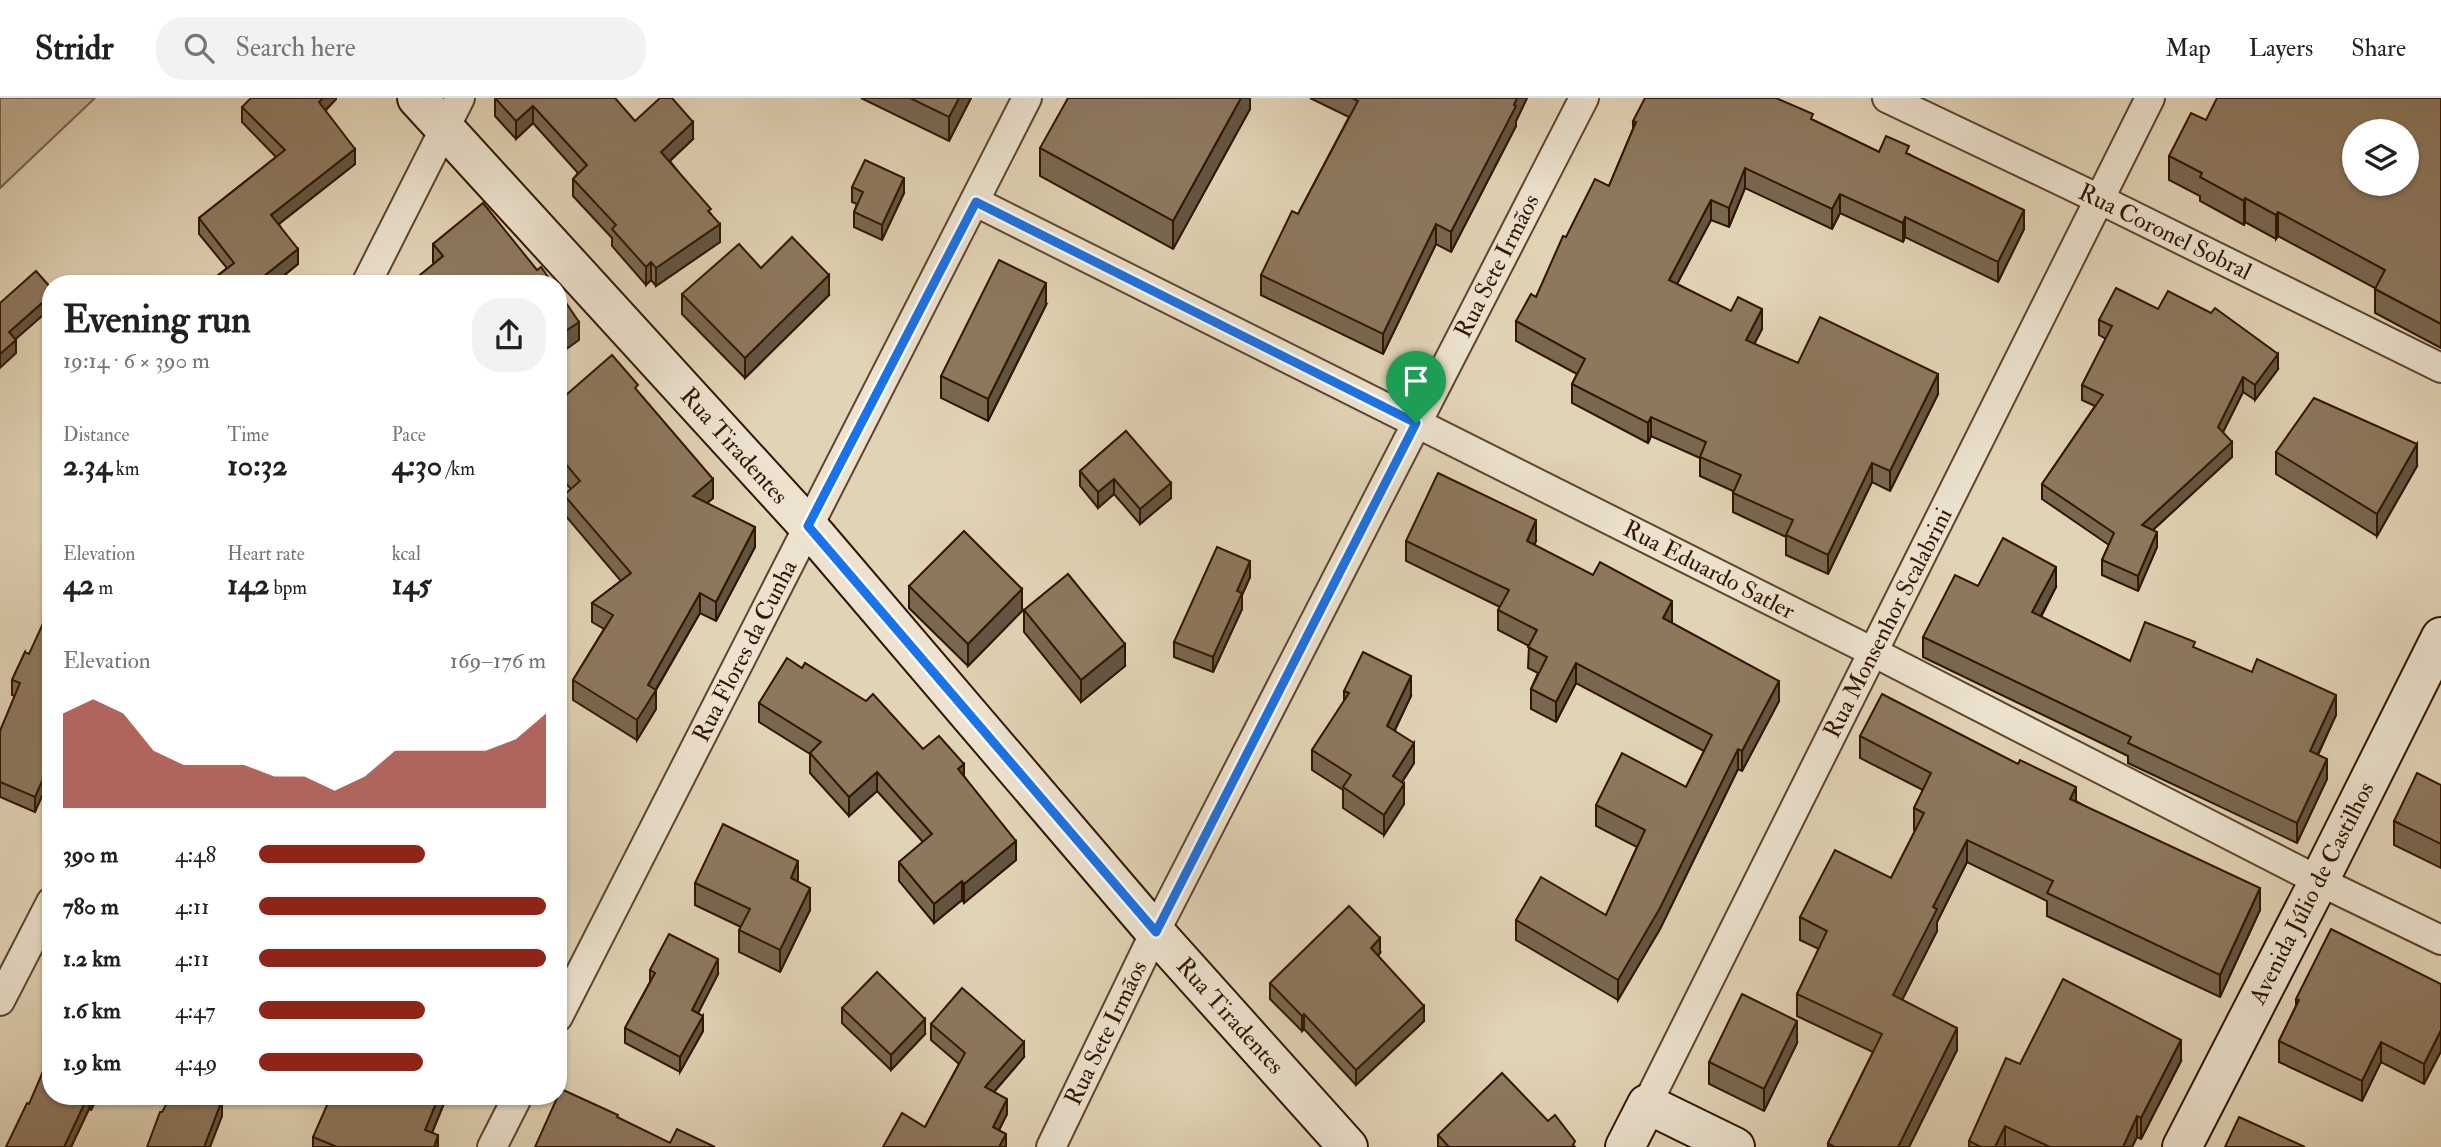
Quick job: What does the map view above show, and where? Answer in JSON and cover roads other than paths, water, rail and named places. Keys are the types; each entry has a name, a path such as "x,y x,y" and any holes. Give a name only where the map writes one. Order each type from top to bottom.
{"street":[{"name":"Rua Tiradentes","path":"417,98 452,114 1156,932 1348,1147"},
{"name":"Rua Flores da Cunha","path":"567,999 1027,98"},
{"name":"Rua Sete Irmãos","path":"1051,1147 1156,932 1584,98"},
{"name":"Rua Coronel Sobral","path":"1887,98 2441,368"},
{"name":"Rua Monsenhor Scalabrini","path":"1625,1147 2150,98"},
{"path":"371,275 452,114"},
{"name":"Rua Eduardo Satler","path":"976,202 1873,652 2319,881 2441,940"},
{"name":"Avenida Júlio de Castilhos","path":"2182,1147 2441,637"},
{"path":"0,1002 42,920"},
{"path":"1647,1104 1735,1147"},
{"path":"492,1147 513,1105"}]}
